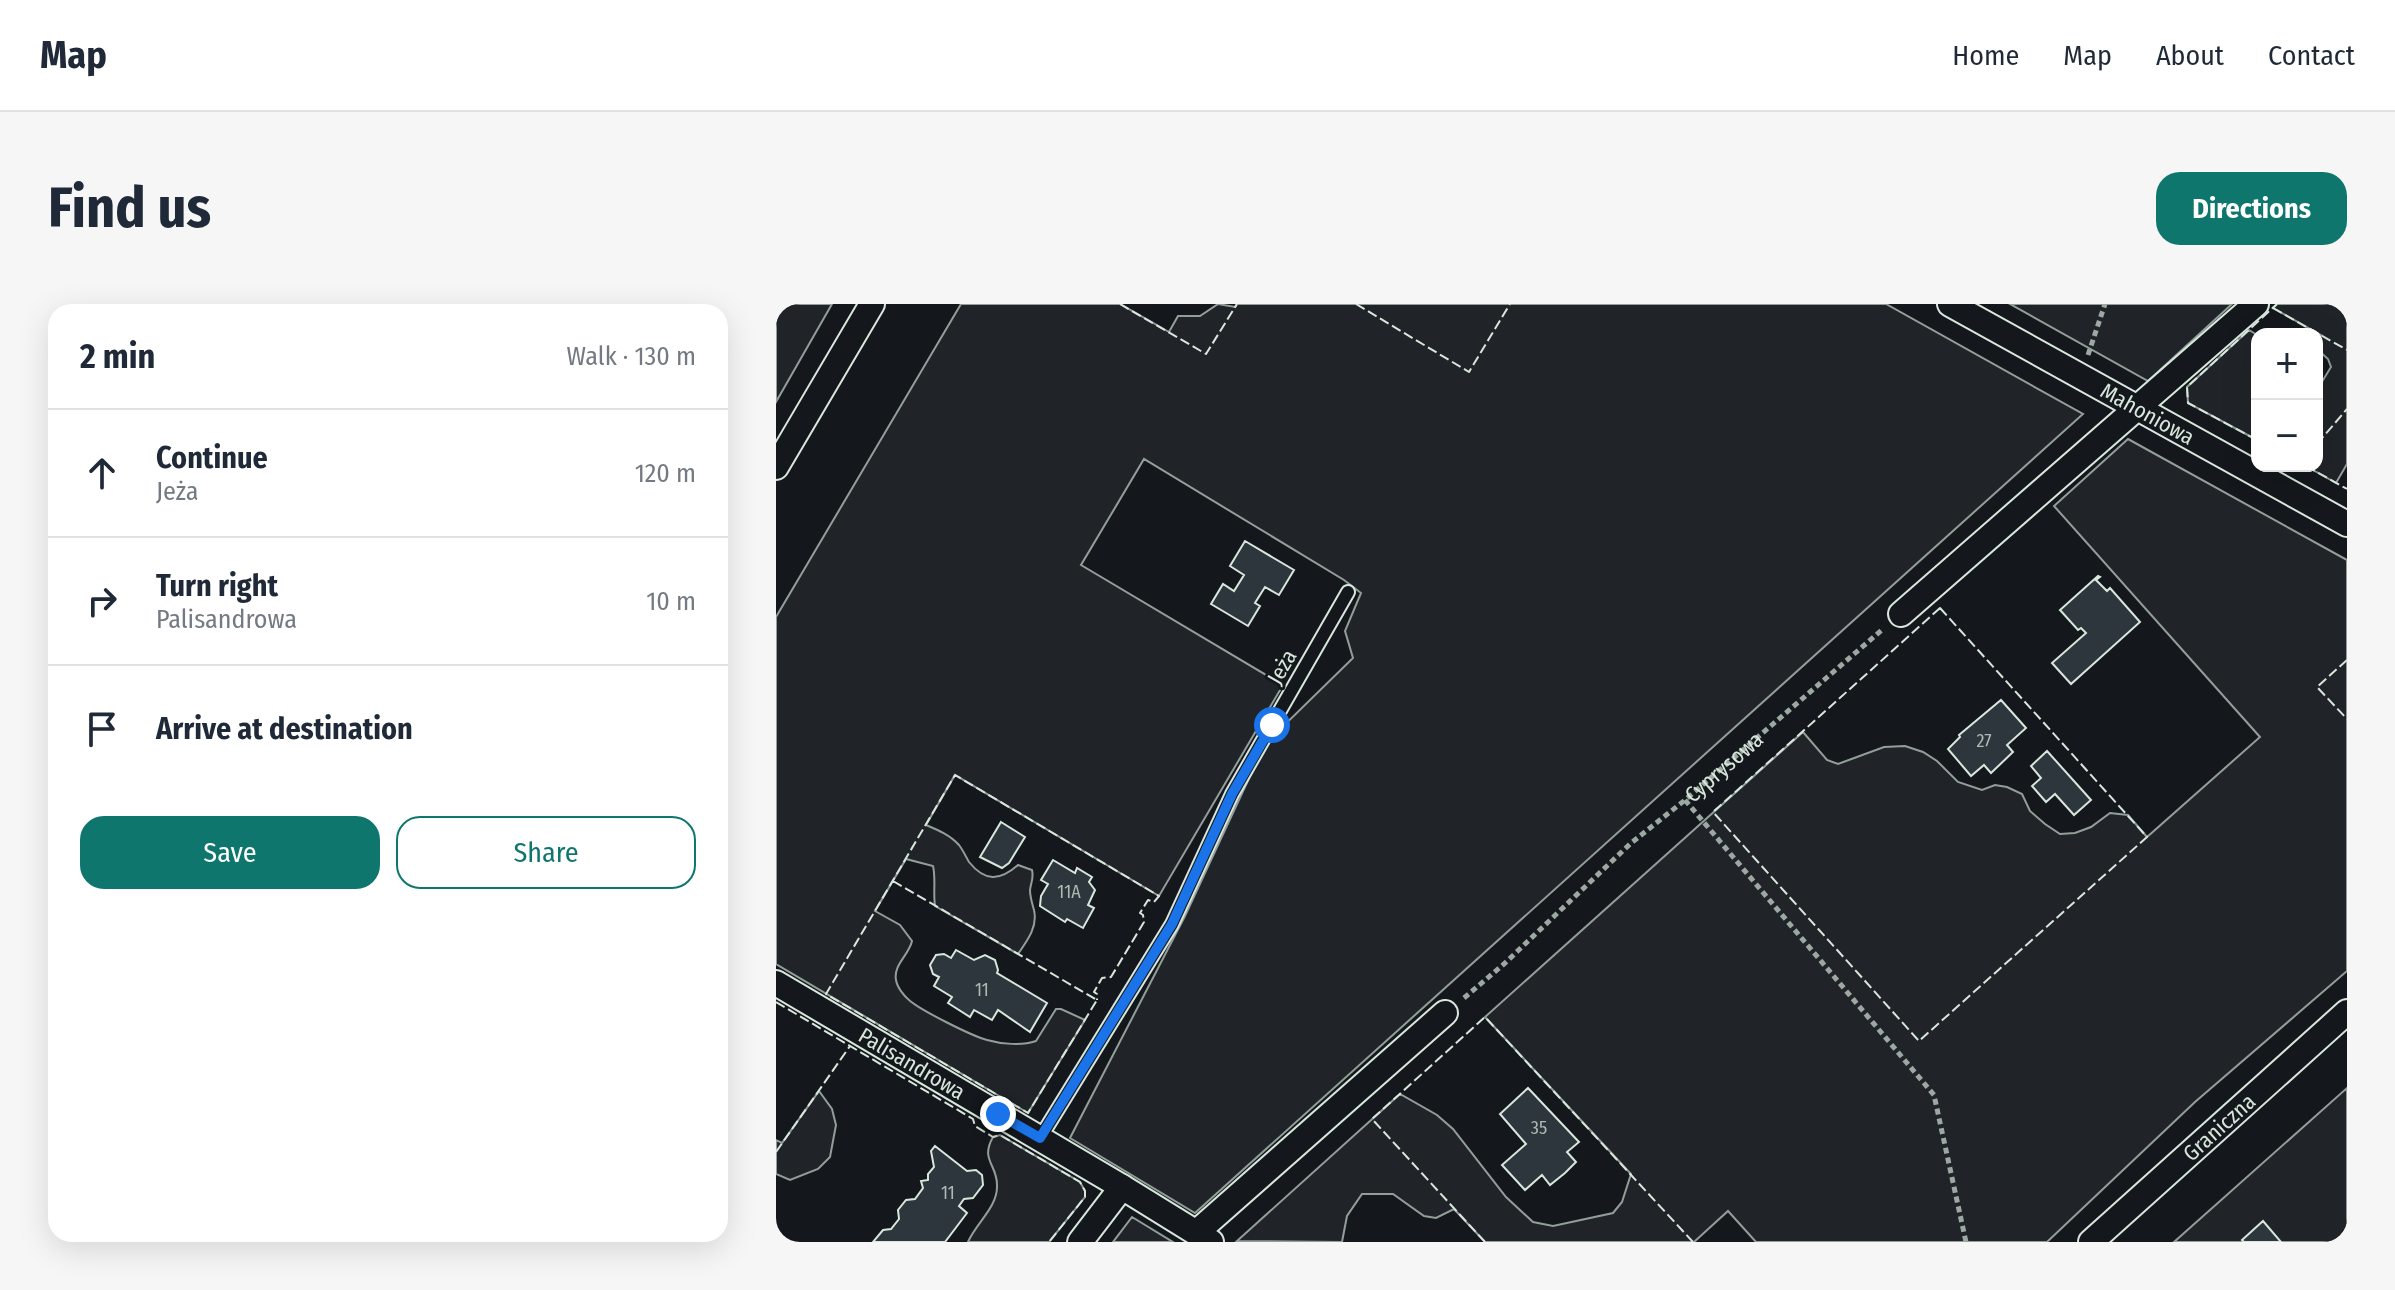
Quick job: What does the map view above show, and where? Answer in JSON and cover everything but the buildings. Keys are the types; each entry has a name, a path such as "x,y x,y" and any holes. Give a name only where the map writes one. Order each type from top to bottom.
{"street":[{"path":"776,467 872,304"},
{"name":"Mahoniowa","path":"1950,304 2347,524"},
{"path":"1901,614 2256,304"},
{"name":"Palisandrowa","path":"776,983 1204,1237"},
{"name":"Graniczna","path":"2091,1242 2347,1012"},
{"path":"1204,1237 1445,1013"},
{"path":"1080,1242 1122,1187"}],"lane":[{"name":"Jeża","path":"1040,1138 1172,924 1232,794 1348,592"}],"path":[{"path":"2081,375 2105,304"},
{"name":"Cyprysowa","path":"1445,1013 1504,964 1630,844 1901,614"},
{"path":"1685,800 1934,1095 1966,1242"}],"shaded area":[{"path":"776,304 832,304 776,402"},
{"path":"961,304 1120,304 1169,332 1178,316 1200,316 1218,304 1235,307 1237,304 1886,304 2083,414 1195,1213 1070,1138 1185,916 1265,744 1353,658 1345,631 1361,593 1144,459 1081,565 1283,685 1159,896 955,775 926,825 955,841 975,869 987,876 1005,874 1018,865 1032,870 1030,893 1035,916 1028,939 1018,954 935,906 933,866 906,859 875,911 900,925 912,941 896,975 901,991 915,1004 946,1022 987,1040 1018,1044 1036,1041 1056,1009 1085,1020 1028,1113 776,964 776,617"},
{"path":"2010,304 2232,304 2148,381"},
{"path":"2277,304 2347,304 2347,464 2336,483 2317,472 2323,472 2323,380 2331,367 2323,354 2323,328 2309,328 2273,308"},
{"path":"2251,331 2251,437 2188,403 2187,387"},
{"path":"2128,439 2347,560 2347,971 2195,1102 2047,1242 1756,1242 1728,1211 1694,1242 1485,1242 1454,1209 1436,1218 1424,1216 1393,1194 1362,1194 1347,1216 1342,1242 1237,1241 1400,1094 1437,1115 1453,1129 1506,1197 1533,1222 1553,1226 1613,1213 1622,1202 1631,1174 1485,1017 1803,732 1827,760 1838,764 1884,747 1905,746 1923,752 1958,782 1982,790 1995,785 2007,787 2022,794 2030,811 2060,834 2091,827 2110,813 2128,815 2147,837 2260,737 2054,506"},
{"path":"2347,1088 2347,1242 2174,1242"},
{"path":"819,1091 832,1109 836,1125 830,1157 818,1169 790,1180 776,1174 776,1140 782,1143"},
{"path":"1000,1135 1080,1182 1085,1191 1085,1197 1049,1242 968,1242 994,1201 997,1185 988,1151 993,1137"},
{"path":"1132,1217 1173,1242 1113,1242"}],"fence":[{"path":"1120,304 1206,354 1237,304"},
{"path":"1356,304 1469,372 1510,304"},
{"path":"2251,437 2188,403 2187,387 2277,304"},
{"path":"2273,308 2347,350"},
{"path":"2323,437 2347,409"},
{"path":"2317,472 2347,489"},
{"path":"1940,608 2147,837 1919,1041 1713,812 1940,608"},
{"path":"2347,660 2317,687 2347,719"},
{"path":"893,881 1097,1000 1028,1113 826,994 955,775 1159,896 1154,902 1148,900 1140,913 1144,922 1111,977 1102,978 1094,992 1097,1000"},
{"path":"776,1002 973,1119 975,1126 993,1137 1000,1135 1080,1182 1085,1197 1049,1242"},
{"path":"1485,1242 1372,1119 1485,1017 1693,1242"},
{"path":"776,1152 850,1046"}],"route":[{"path":"998,1114 1040,1138 1172,924 1232,794 1272,725"}]}
